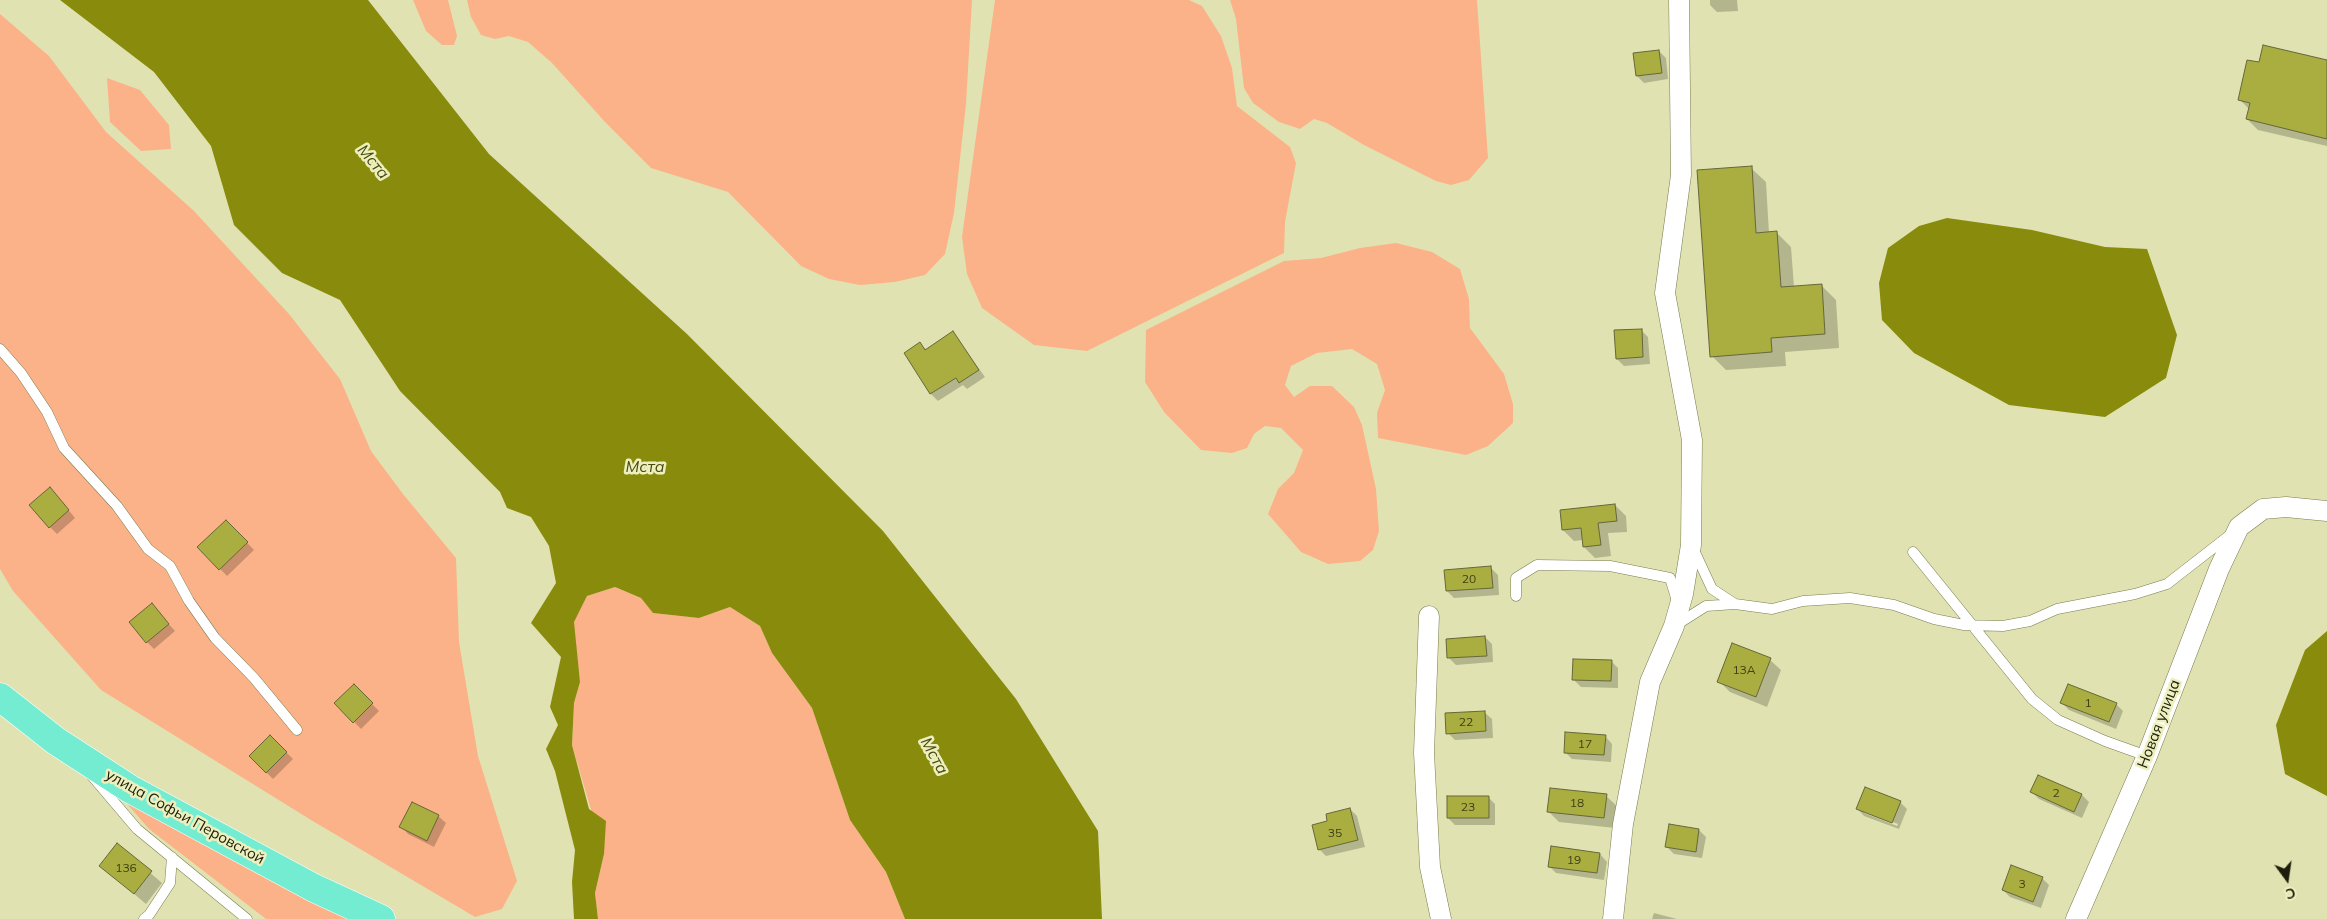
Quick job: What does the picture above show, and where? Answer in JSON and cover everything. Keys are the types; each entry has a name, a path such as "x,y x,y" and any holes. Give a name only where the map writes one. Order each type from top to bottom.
{"main road":[{"name":"улица Софьи Перовской","path":"0,697 68,749 130,790 314,888 382,919"}],"street":[{"path":"1613,919 1624,824 1650,682 1674,626 1691,545 1692,440 1665,294 1681,175 1679,0"},
{"path":"2239,527 2263,509 2286,507 2327,511"},
{"name":"Новая улица","path":"2076,919 2147,756 2219,569 2239,527"},
{"path":"1429,616 1424,754 1430,867 1441,919"}],"lane":[{"path":"0,349 21,373 47,412 64,448 117,506 148,549 170,566 189,601 215,638 254,678 297,730"},
{"path":"1674,626 1706,606 1735,604 1772,609 1803,601 1850,598 1894,605 1934,619 1973,626 2003,626 2030,621 2057,609 2135,594 2167,584 2239,527"},
{"path":"1691,545 1712,588 1735,604"},
{"path":"1913,552 2032,699 2058,720 2105,741 2147,756"},
{"path":"1516,596 1516,578 1537,565 1610,566 1670,578 1679,607"},
{"path":"68,749 137,829 247,919"},
{"path":"144,919 170,883 172,857"}],"shaded area":[{"path":"413,0 448,0 457,36 454,45 442,45 426,31"},
{"path":"467,0 972,0 966,104 954,213 945,254 925,275 895,282 860,285 829,279 801,266 728,192 651,168 605,122 552,63 528,42 509,36 495,39 481,35 471,17"},
{"path":"995,0 1189,0 1202,6 1221,36 1232,68 1237,106 1290,147 1296,163 1285,222 1284,253 1087,351 1034,345 982,308 967,274 962,237"},
{"path":"1230,0 1477,0 1488,158 1469,180 1451,185 1436,181 1364,145 1327,123 1314,119 1300,129 1279,122 1253,103 1244,88 1236,19"},
{"path":"0,14 49,56 106,132 194,211 289,314 340,379 371,451 403,494 456,558 459,642 478,756 517,881 502,909 475,917 311,820 101,690 13,591 0,569"},
{"path":"107,78 140,90 169,125 171,149 141,151 110,122"},
{"path":"1396,243 1432,252 1460,269 1469,299 1470,328 1504,374 1513,404 1513,423 1488,446 1466,455 1378,438 1377,413 1385,390 1377,364 1352,349 1317,353 1291,366 1285,385 1294,397 1310,386 1332,386 1354,407 1362,425 1376,489 1379,531 1373,550 1360,561 1328,564 1301,552 1268,514 1278,489 1294,473 1303,450 1281,428 1265,426 1254,434 1247,448 1232,453 1201,450 1164,412 1145,382 1146,330 1284,261 1321,258 1360,248"},
{"path":"615,587 641,598 653,613 699,618 730,607 760,626 772,653 812,708 850,820 886,872 905,919 598,919 595,893 604,854 572,745 574,703 580,682 573,622 587,596"},
{"path":"125,795 360,919 266,919 149,829 128,805"}],"water":[{"name":"Мста","path":"60,0 368,0 489,154 687,334 883,531 1016,699 1098,831 1102,919 905,919 886,872 850,820 812,708 772,653 760,626 730,607 699,618 653,613 641,598 615,587 587,596 574,622 580,682 574,703 572,745 589,809 606,821 604,854 595,893 598,919 574,919 572,882 575,850 555,771 546,749 558,725 550,707 561,657 531,623 556,583 549,546 531,517 507,508 500,492 400,391 340,300 282,273 234,225 211,146 154,72"},
{"path":"1947,218 2032,230 2105,247 2147,249 2177,335 2166,378 2105,417 2009,405 1914,353 1882,320 1879,283 1888,248 1919,226"},
{"path":"2327,631 2327,796 2285,774 2276,725 2305,650"}],"building":[{"path":"2263,45 2327,60 2327,139 2246,119 2250,103 2238,100 2247,60 2259,62"},
{"path":"1659,50 1662,73 1636,76 1633,53"},
{"path":"1752,166 1756,233 1777,231 1781,287 1822,284 1825,334 1771,338 1772,352 1710,357 1697,170"},
{"path":"1642,329 1643,357 1616,359 1614,330"},
{"path":"953,331 979,370 959,383 956,378 930,394 904,353 920,342 925,350"},
{"path":"50,487 69,510 49,528 29,505"},
{"path":"1615,504 1617,521 1598,523 1601,545 1583,547 1581,528 1562,530 1560,510"},
{"path":"226,520 248,542 219,570 197,547"},
{"path":"1491,566 1493,588 1446,591 1444,570"},
{"path":"152,603 169,624 146,643 129,622"},
{"path":"1485,636 1487,656 1447,658 1446,639"},
{"path":"1732,643 1771,658 1756,697 1717,682"},
{"path":"1573,659 1612,660 1611,681 1572,680"},
{"path":"354,684 373,703 353,723 334,703"},
{"path":"2068,684 2117,703 2109,722 2060,703"},
{"path":"1485,711 1486,731 1446,734 1445,713"},
{"path":"1565,732 1606,735 1604,755 1564,753"},
{"path":"270,735 287,752 266,773 249,756"},
{"path":"2038,775 2082,794 2074,812 2030,792"},
{"path":"1865,787 1901,801 1892,823 1856,809"},
{"path":"1550,788 1607,794 1604,818 1547,812"},
{"path":"1447,796 1489,796 1489,818 1447,818"},
{"path":"412,802 439,815 427,841 399,827"},
{"path":"1350,808 1358,840 1318,850 1312,825 1327,821 1326,814"},
{"path":"1669,824 1699,829 1696,852 1665,847"},
{"path":"117,843 152,871 134,894 99,866"},
{"path":"1551,846 1600,853 1597,873 1548,867"},
{"path":"2011,865 2043,877 2033,902 2002,890"}]}
